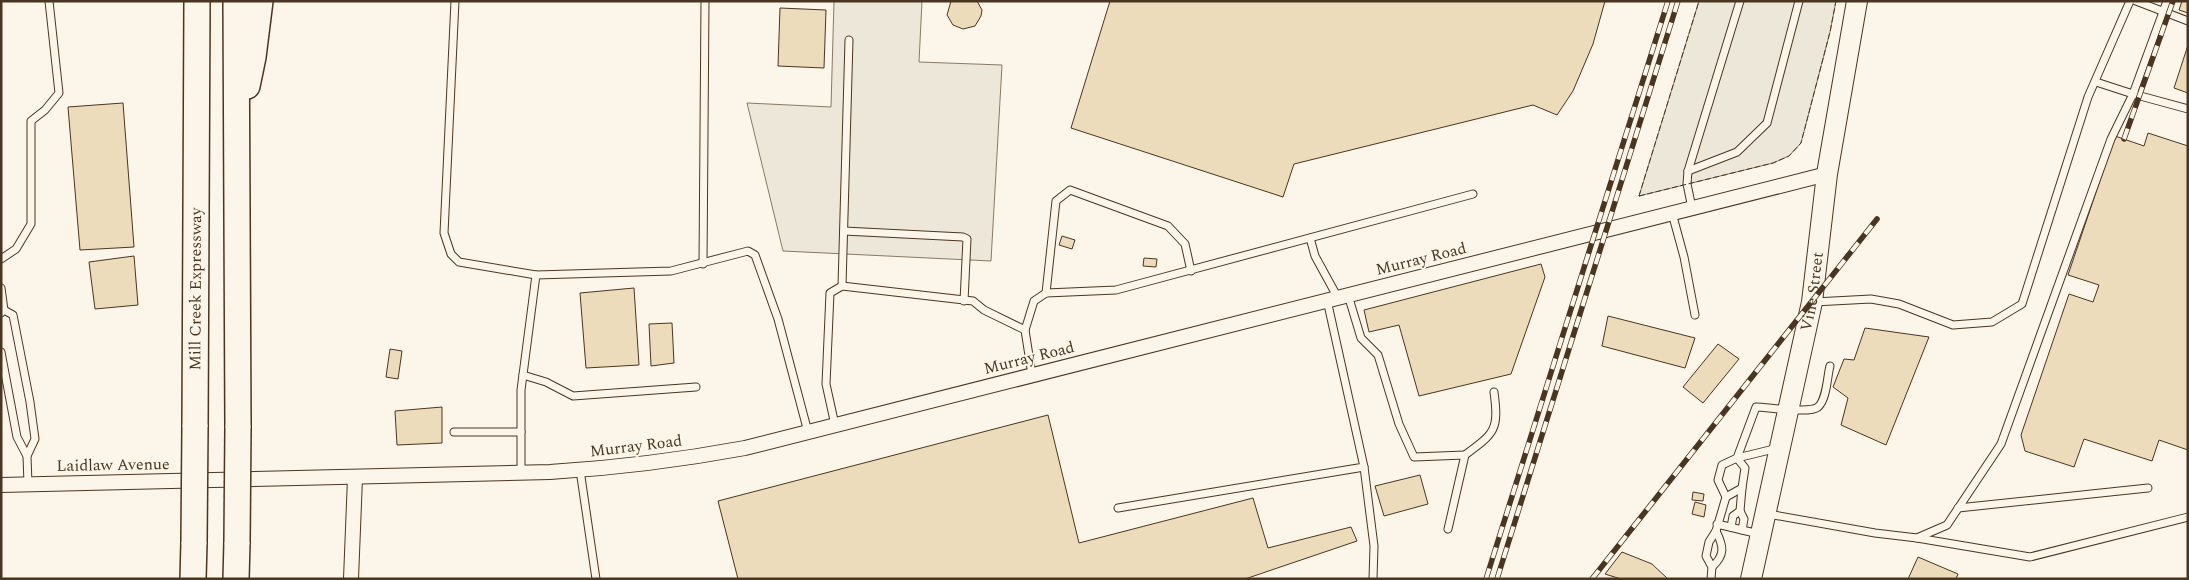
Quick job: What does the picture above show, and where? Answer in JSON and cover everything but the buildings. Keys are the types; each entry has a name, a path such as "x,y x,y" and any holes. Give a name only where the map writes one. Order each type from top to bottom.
{"highway":[{"name":"Mill Creek Expressway","path":"193,579 195,1"},
{"path":"236,1 238,428 236,579"},
{"path":"237,132 253,57 260,1"}],"main road":[{"name":"Vine Street","path":"1751,579 1752,533 1766,514 1787,408 1812,302 1827,174 1857,1"}],"street":[{"name":"Murray Road","path":"225,480 355,478 580,470 676,461 745,448 1827,174"},
{"path":"351,579 355,478"},
{"name":"Laidlaw Avenue","path":"1,485 225,480"}],"lane":[{"path":"1,259 16,249 31,224 31,121 45,110 59,93 49,1"},
{"path":"455,1 444,233 451,254 459,262 536,275 671,271 748,251 755,255 778,319 808,432"},
{"path":"703,264 705,1"},
{"path":"1692,208 1686,184 1688,171 1740,1"},
{"path":"1688,171 1737,152 1767,123 1799,1"},
{"path":"1812,302 1871,299 1899,304 1953,325 1992,322 2022,304 2088,97 2130,1"},
{"path":"2136,1 2188,21"},
{"path":"1916,538 1947,525 2001,444 2111,140 2133,94 2167,1"},
{"path":"842,286 849,40"},
{"path":"2096,82 2188,109"},
{"path":"1046,292 1056,201 1070,190 1168,226 1185,244 1191,271"},
{"path":"1032,375 1025,330 1034,302 1046,292 1116,290 1473,194"},
{"path":"1672,213 1684,257 1695,315"},
{"path":"844,231 963,237 967,239 964,301"},
{"path":"1310,238 1315,256 1360,338 1378,355 1398,424 1414,457 1465,455 1487,439 1497,419 1494,392"},
{"path":"521,473 521,390 536,275"},
{"path":"835,425 826,384 828,330 830,293 842,286 973,301 984,310 1025,330"},
{"path":"1,288 2,312 13,315 30,402 35,439 27,456"},
{"path":"1338,298 1374,546 1373,579"},
{"path":"1,352 18,437 27,456 28,484"},
{"path":"1737,458 1756,407 1809,411 1818,407 1823,398 1830,366"},
{"path":"523,375 546,382 573,396 696,387"},
{"path":"454,432 521,432"},
{"path":"1711,579 1712,567 1706,556 1709,542 1717,528 1726,497 1718,480 1722,465 1737,458 1779,448"},
{"path":"1448,529 1465,455"},
{"path":"1737,458 1745,468 1740,510 1752,533"},
{"path":"1118,508 1364,468"},
{"path":"580,470 596,579"},
{"path":"1726,497 1742,488"},
{"path":"1958,508 2148,488"},
{"path":"1731,527 1734,516 1740,510"},
{"path":"1766,514 2030,557 2188,518"},
{"path":"1717,528 1731,527 1752,533"},
{"path":"1712,567 1720,560 1723,544 1717,528"}],"shaded area":[{"path":"834,1 922,1 919,62 1002,65 991,261 783,251 747,103 831,107"},
{"path":"1699,1 1836,1 1830,32 1801,143 1789,156 1773,163 1639,196"}],"railway":[{"path":"1486,579 1668,1"},
{"path":"1497,579 1678,1"},
{"path":"2124,139 2173,1"},
{"path":"1592,579 1877,219"}],"fence":[{"path":"1639,196 1699,1"},
{"path":"1639,196 1773,163 1789,156 1801,143 1830,32 1836,1"}]}
